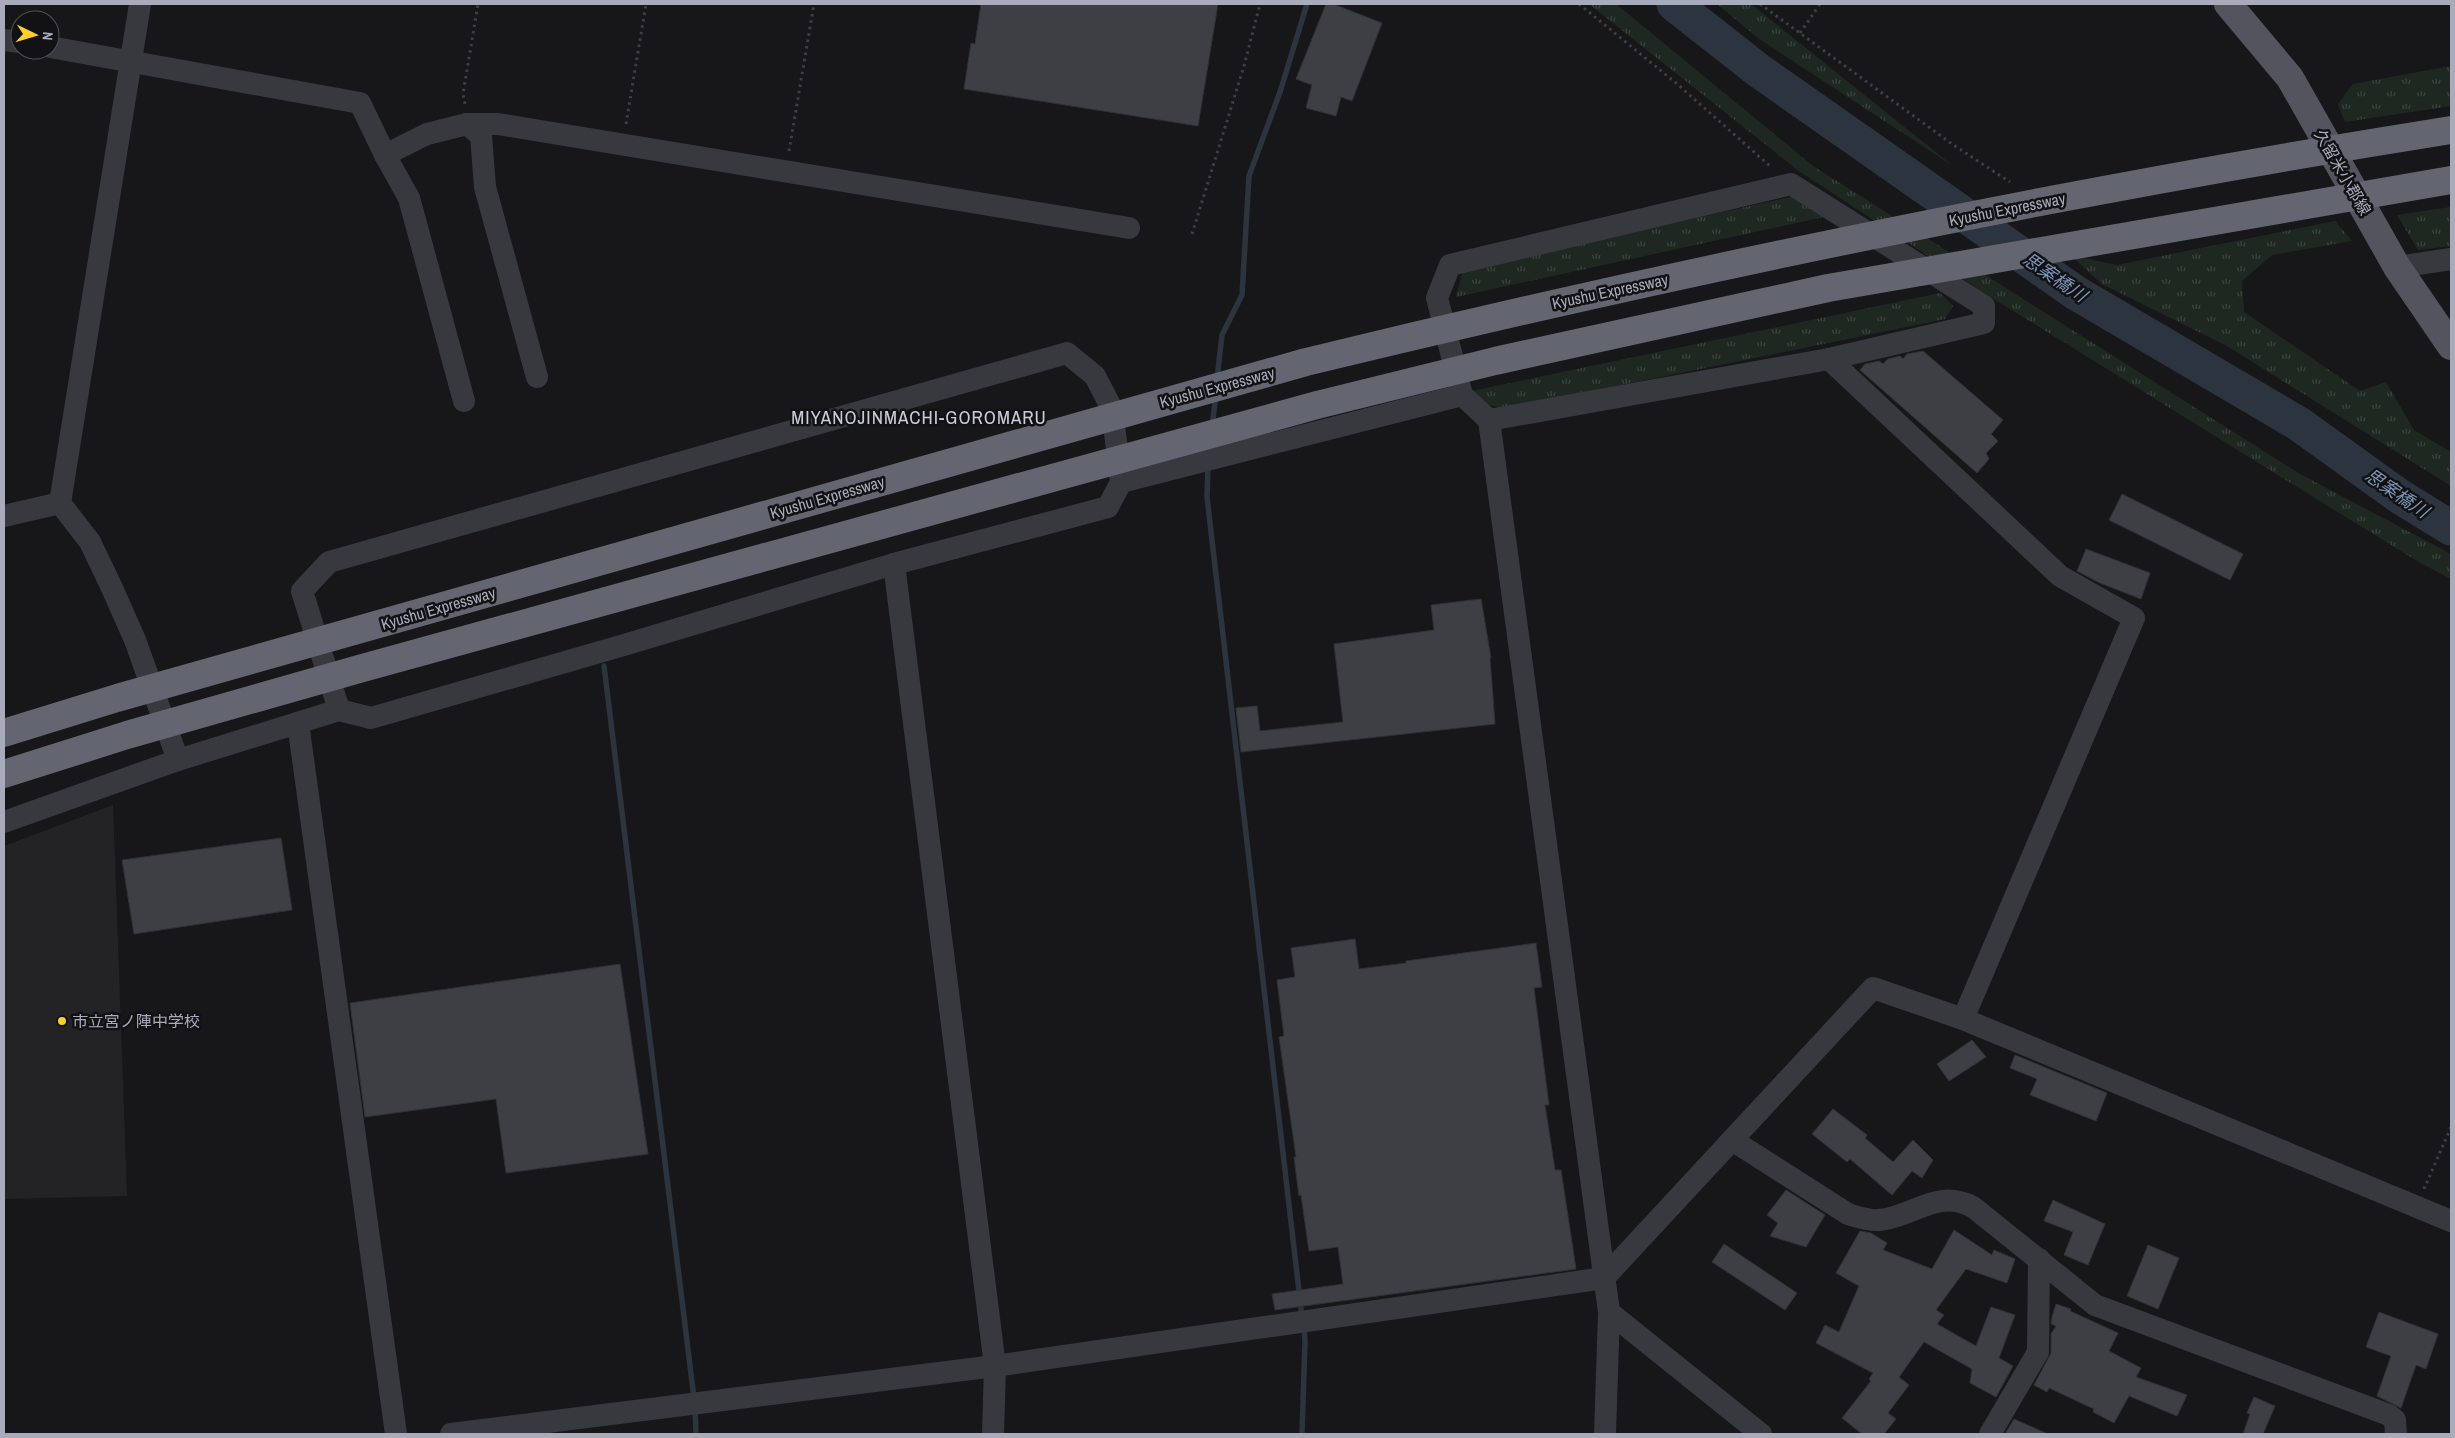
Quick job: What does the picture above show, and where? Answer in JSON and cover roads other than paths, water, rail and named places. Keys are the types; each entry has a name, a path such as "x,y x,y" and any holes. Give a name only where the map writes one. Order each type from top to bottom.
{"highway":[{"name":"Kyushu Expressway","path":"4,733 117,698 1306,362 1486,318 1820,245 2260,161 2451,130"},
{"path":"4,774 127,735 359,669 1056,479 1317,405 1495,361 1828,288 2439,182"}],"main road":[{"name":"久留米小郡線","path":"2228,4 2290,78 2396,267 2451,346"}],"street":[{"path":"140,4 60,503 90,542 112,588 135,640 178,760"},
{"path":"60,49 360,103 384,155 409,198 464,401"},
{"path":"384,155 427,134 467,124 498,124 1129,228"},
{"path":"467,124 481,136 484,187 537,377"},
{"path":"1489,420 1829,360 1984,323 1984,306 1791,184 1450,265 1437,298 1462,395 1489,420 1609,1312 1605,1434"},
{"path":"2396,267 2451,259"},
{"path":"4,822 178,760 339,710 371,718 894,564 1108,507 1121,482 1112,408 1095,376 1066,353 329,562 302,591 339,710"},
{"path":"1829,360 2060,576 2134,618 1963,1019"},
{"path":"1121,482 1462,395"},
{"path":"4,516 60,503"},
{"path":"894,564 995,1366 993,1434"},
{"path":"298,723 396,1434"},
{"path":"451,1434 995,1366 1604,1278 1873,988 1963,1019 2451,1221"},
{"path":"1732,1140 1848,1214 1879,1220 1947,1199 1960,1200 1972,1207 2095,1306 2389,1415 2395,1420 2396,1434"},
{"path":"1990,1434 2038,1352 2039,1260"},
{"path":"1609,1312 1761,1434"}],"waterway":[{"path":"1217,379 1222,335 1242,295 1249,176 1280,92 1307,4"},
{"name":"思案橋川","path":"1674,4 1758,70 2076,293 2299,424 2399,496 2451,528"},
{"path":"1212,426 1216,395"},
{"path":"1208,465 1207,497 1302,1317"},
{"path":"604,666 694,1398"},
{"path":"1302,1434 1304,1327"},
{"path":"695,1408 696,1434"}],"place":[{"name":"市立宮ノ陣中学校","path":"62,1021"}],"district":[{"name":"MIYANOJINMACHI-GOROMARU","path":"919,417"}]}
